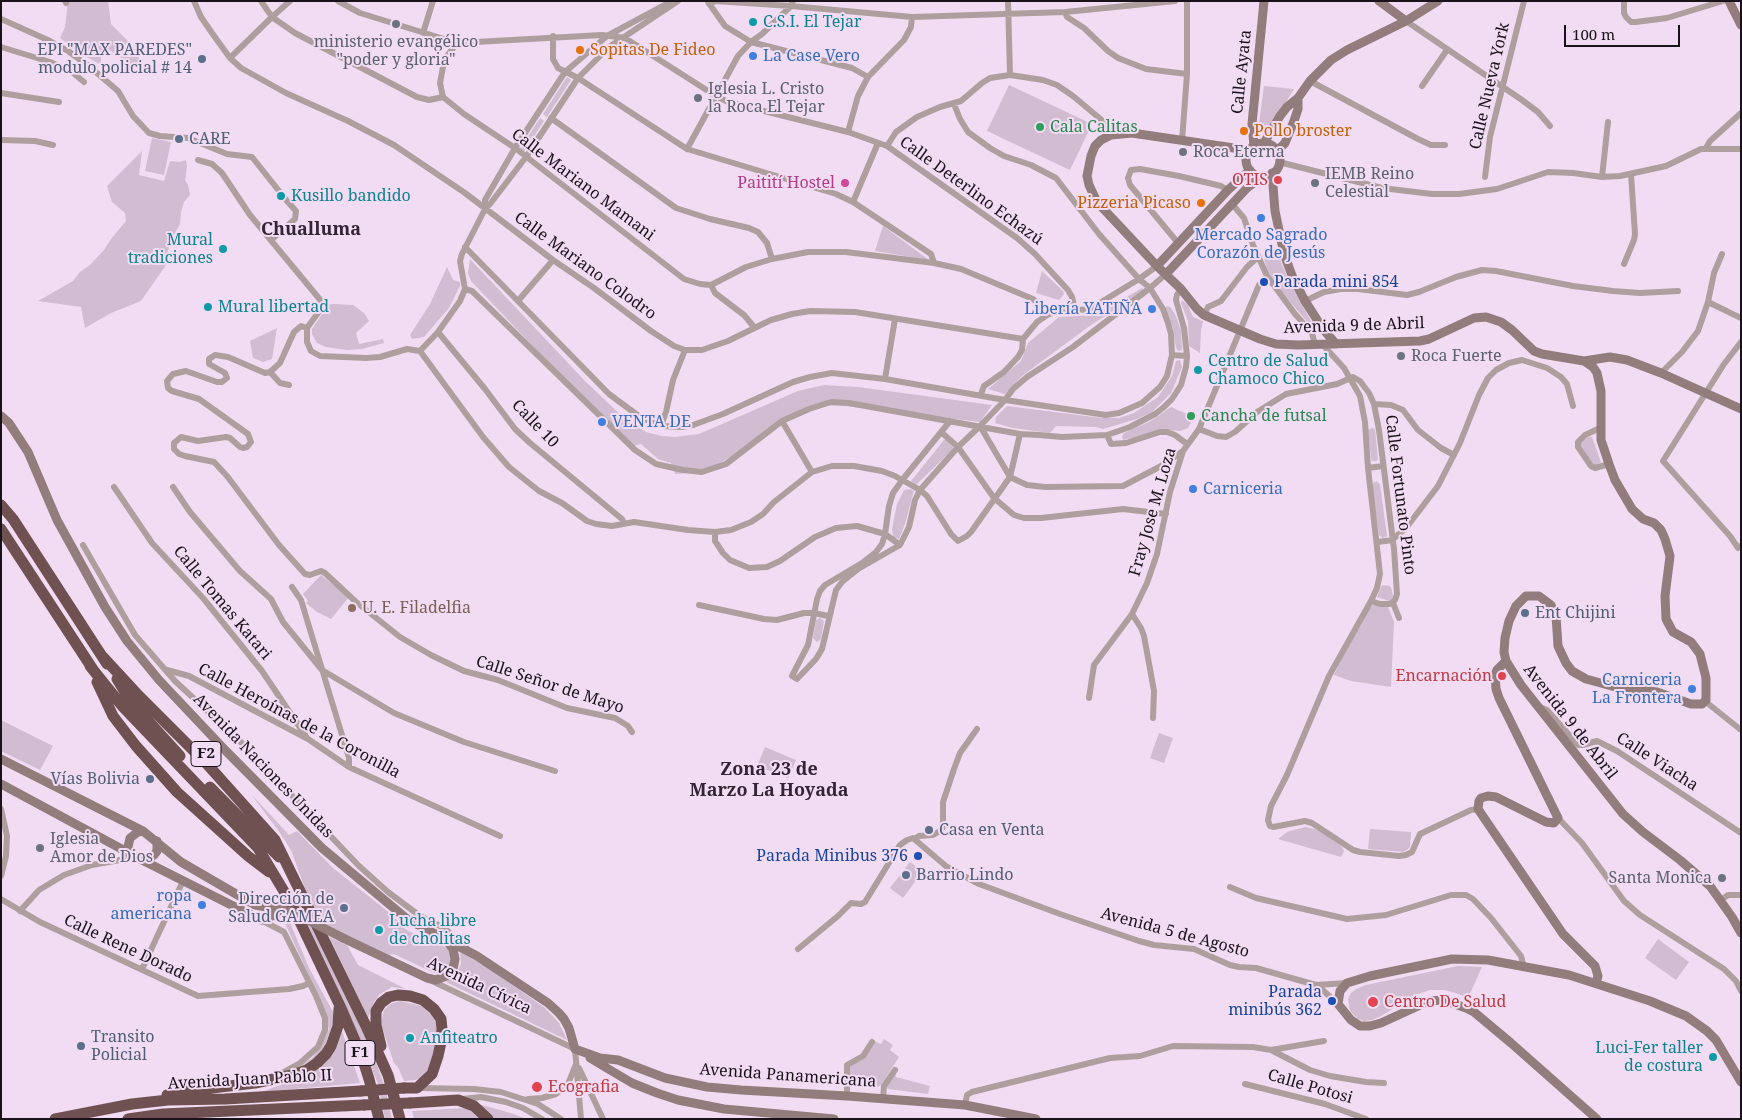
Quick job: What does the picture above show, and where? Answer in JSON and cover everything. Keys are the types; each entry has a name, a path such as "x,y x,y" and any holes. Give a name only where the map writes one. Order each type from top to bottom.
{"highway":[{"name":"F2","path":"1,505 13,519 103,657 135,701 274,845 289,868 388,1075"},
{"name":"F2","path":"1,529 90,666 126,716 186,783 253,850 275,876 291,903 340,1006"},
{"name":"F2","path":"401,1118 376,1025 376,1012 381,1003 389,997 398,995 410,996 423,1000 434,1009 441,1019 442,1029 438,1056 432,1074 418,1088"},
{"path":"132,1104 186,1090 254,1084 307,1070 318,1063 331,1046 338,1026 340,1006"},
{"name":"F1","path":"340,1006 362,1057 379,1119"},
{"name":"Avenida Juan Pablo II","path":"55,1119 132,1104 168,1100 225,1099 418,1088"},
{"path":"458,1100 474,1106 488,1119"},
{"name":"Avenida Juan Pablo II","path":"130,1119 163,1114 458,1100"}],"street":[{"name":"Calle Mariano Colodro","path":"194,1 201,17 230,58 256,78 286,94 348,120 394,145 465,193 651,331 674,346 685,350"},
{"path":"261,1 272,17 306,39 417,97 429,100 443,97 440,84 443,67 447,56 457,43 360,13 338,1"},
{"path":"230,58 290,1"},
{"path":"423,33 433,1"},
{"path":"485,209 485,200 515,148 565,72 607,36 672,1"},
{"path":"420,351 438,332 456,307 465,288 460,261 465,247 485,209 526,157 578,78 609,48 678,1"},
{"path":"868,77 852,68 751,42 725,26 709,3 716,1 792,4 912,17 1065,12 1175,1"},
{"path":"1008,1 1010,76"},
{"path":"1182,142 1187,74 1187,1"},
{"name":"Calle Ayata","path":"1254,146 1252,124 1264,1"},
{"path":"1379,1 1447,50 1522,100 1538,112 1550,126"},
{"path":"1264,143 1280,116 1298,98 1321,69 1339,55 1406,21 1438,1"},
{"name":"Calle Nueva York","path":"1485,177 1490,138 1524,1"},
{"path":"1624,1 1626,17 1631,22 1636,22 1667,18 1723,1"},
{"path":"1729,1 1741,25"},
{"path":"687,150 738,56 792,4"},
{"path":"1065,12 1066,17 1084,28 1118,58 1146,69 1187,74"},
{"path":"848,132 858,96 868,77 904,40 911,27 912,17"},
{"path":"1,19 50,41 90,67 118,91 137,122 149,133 160,136 188,138 227,154 252,157 297,212 295,219 272,240"},
{"name":"Calle Deterlino Echazú","path":"457,43 553,36 602,35 625,38 728,102 848,132 887,146 995,222 1029,249 1068,290 1075,310"},
{"path":"553,36 553,59 558,68 578,78 687,150 836,194 853,202 931,254 934,263"},
{"path":"1,47 50,62 72,72 84,82"},
{"path":"1422,86 1447,50"},
{"path":"887,146 896,132 917,117 940,107 961,102 990,78 1010,76 1044,80 1057,86 1073,96 1104,122 1111,134 1132,133 1182,142 1234,148 1247,154"},
{"path":"1310,81 1418,139 1431,145 1445,145"},
{"path":"1,93 59,102"},
{"name":"Calle Mariano Mamani","path":"443,97 464,114 515,148 675,273 693,283 706,286 711,285"},
{"path":"1277,151 1285,143 1294,121 1298,109 1298,98"},
{"path":"465,247 609,394 640,417 661,426 682,427 706,421 769,392 810,377 832,373 885,379 981,394 1005,400 1106,414 1119,413 1142,403 1160,387 1167,376 1172,354 1171,334 1168,323 1150,288 1139,279 1099,234 1056,178 990,148 968,132 954,104"},
{"path":"1706,148 1710,141 1741,113"},
{"path":"537,114 550,120 676,208 710,219 750,228 758,232 767,243 772,259"},
{"path":"1602,177 1608,122"},
{"name":"Avenida 9 de Abril","path":"1111,134 1095,146 1087,176 1088,185 1097,202 1204,315 1276,344 1319,345 1420,341 1441,334 1474,318 1486,317 1501,322 1534,351 1584,362"},
{"path":"1,140 53,145"},
{"path":"853,202 878,143"},
{"path":"1264,143 1277,151 1279,162 1272,174 1263,176 1256,175 1246,163 1247,154 1254,146 1264,143"},
{"path":"1279,162 1382,188 1432,194 1484,192 1548,172 1602,177 1631,174 1666,166 1697,150 1706,148 1741,149"},
{"path":"198,160 212,164 228,181 240,202 305,281 323,306 307,328 308,347 311,351 320,356 366,358 380,357 407,349 420,351 483,437 509,467 539,491 587,521 612,526 634,522 688,530 715,532 731,530 751,522 812,472 832,466 854,466 882,471 903,479 920,490 927,496 951,534 958,540 967,536 1010,477 1020,434"},
{"path":"1178,243 1130,185 1128,178 1131,170 1140,168 1179,176 1221,186 1228,190"},
{"path":"981,394 984,386 1004,372 1018,357 1022,350 1023,339 1037,322 1056,312 1090,309 1139,279 1156,266 1228,190 1250,170"},
{"path":"1272,174 1278,230 1293,278 1323,329 1336,344"},
{"path":"1624,264 1635,234 1631,174"},
{"path":"950,422 893,493 885,534 882,544 876,552 862,563 825,584 820,591 808,645 792,676 797,679 816,659 822,649 825,641 828,616 836,590 842,582 858,569 900,545 909,527 915,500 920,490 958,447 1005,400 1013,389 1027,377 1073,347 1166,274 1232,204 1254,182 1263,176"},
{"name":"Calle Fortunato Pinto","path":"1232,204 1244,218 1249,236 1267,276 1295,314 1312,333 1319,345 1350,378 1360,396 1365,422 1368,468 1378,542 1380,574 1377,588 1371,601 1329,676 1287,775 1271,806 1268,820 1270,826 1305,821 1312,823 1353,850 1399,856 1412,852 1420,834 1471,810 1478,809"},
{"path":"754,327 744,315 715,293 711,285 733,272 772,259 808,252 827,251 934,263 962,269 1033,299 1048,315"},
{"path":"1662,373 1682,352 1698,331 1708,302 1714,273 1722,254"},
{"path":"1204,315 1208,307 1221,301 1247,267 1258,257"},
{"path":"518,301 553,260"},
{"path":"1305,301 1324,292 1341,289 1358,289 1407,295 1456,277 1482,270 1573,286 1614,291 1640,293 1678,291"},
{"name":"Fray Jose M. Loza","path":"1089,698 1094,665 1132,614 1147,583 1157,554 1172,484 1183,451 1199,429 1260,285 1267,276"},
{"path":"465,288 476,294 635,450 656,464 702,472 726,464 782,421 821,404 840,402 1020,434 1062,437 1107,434 1142,422 1164,407 1181,385 1188,356 1184,328 1176,300 1181,289"},
{"path":"1708,302 1741,318"},
{"path":"661,426 673,380 685,350 693,351 714,346 754,327 792,314 810,311 855,312 1023,339"},
{"path":"885,379 895,319"},
{"path":"289,385 280,383 270,372 280,363 296,329 304,326 307,328"},
{"name":"Calle 10","path":"438,332 515,428 530,443 622,519 624,523"},
{"path":"1739,547 1663,461 1741,342"},
{"path":"1172,354 1188,356"},
{"name":"Calle Señor de Mayo","path":"270,372 265,373 228,357 215,355 210,356 208,362 210,366 225,373 227,378 222,382 186,371 179,371 169,377 167,385 172,391 199,399 226,420 243,430 250,438 250,444 243,448 230,438 206,441 181,438 174,443 174,449 179,454 214,462 304,574 310,575 320,571 325,573 355,601 400,637 431,656 464,671 498,680 567,708 615,718 628,726 632,732"},
{"path":"1584,362 1610,357 1628,360 1741,408"},
{"path":"1378,542 1392,540 1406,528 1438,486 1460,443 1484,384 1496,370 1509,363 1522,360 1555,372 1567,384 1573,406"},
{"path":"1584,362 1593,367 1597,372 1601,440 1615,480 1632,509 1643,519 1654,523 1661,530 1665,539 1670,556 1665,596 1666,620 1673,632 1690,642 1700,654 1708,689 1706,702 1741,730"},
{"name":"Calle Fortunato Pinto","path":"1350,378 1355,377 1363,384 1374,404 1392,540 1397,594 1396,600 1392,603"},
{"path":"1199,429 1217,436 1226,437 1235,432 1257,412 1286,394 1337,384 1350,378"},
{"path":"1374,404 1391,405 1403,410 1418,430 1441,448 1454,455"},
{"name":"Avenida Naciones Unidas","path":"1,416 9,423 28,452 57,520 105,607 127,641 158,680 322,848 406,919 477,956 506,974 559,1013 569,1028 575,1049 581,1119"},
{"path":"782,421 812,472"},
{"path":"1365,422 1377,421"},
{"path":"980,426 1010,477 1027,485 1123,486 1161,466 1183,451"},
{"path":"1600,428 1585,435 1578,442 1578,447 1591,466 1595,468 1608,464"},
{"path":"941,432 958,447 994,498 1008,511 1024,518 1123,509 1166,514"},
{"path":"1107,434 1111,444 1126,443 1160,432 1168,432 1187,444"},
{"path":"1368,468 1383,466"},
{"path":"173,486 190,512 240,571 271,599 284,622 322,670 394,713 464,742 555,771"},
{"name":"Calle Tomas Katari","path":"114,487 152,543 203,598 256,664 308,739"},
{"path":"715,532 715,541 730,560 749,568 759,569 780,561 814,537 836,528 857,526 885,534 900,545"},
{"path":"83,545 135,635 176,681 245,746 359,866 388,892 420,916 444,928 477,956"},
{"path":"292,587 301,600 349,758 349,767"},
{"name":"Avenida 9 de Abril","path":"1706,702 1691,704 1657,692 1619,688 1586,679 1572,671 1558,646 1556,616 1551,605 1539,596 1526,596 1516,606 1509,621 1504,652 1511,672 1623,814 1710,886 1741,933"},
{"path":"1371,601 1380,604 1392,603 1399,618"},
{"path":"699,605 764,619 777,620 804,613 828,616"},
{"path":"1132,614 1144,636 1154,692 1153,718"},
{"path":"1506,661 1497,670 1495,675 1497,694 1558,818 1582,843 1624,901 1640,915 1724,969 1736,981 1741,991"},
{"name":"Calle Heroínas de la Coronilla","path":"165,669 189,676 308,739 349,767 500,836"},
{"name":"Calle Viacha","path":"1537,705 1547,710 1578,745 1597,741 1618,751 1741,833"},
{"path":"798,949 838,916 850,903 861,904 865,902 900,845 907,840 915,840 919,836 933,835 940,831 942,827 943,802 954,769 960,753 977,729"},
{"path":"1,759 142,830 157,841 157,851 150,858 137,857 92,865 64,874 39,890 20,911"},
{"path":"1,784 137,857 284,932 325,1018 325,1030 323,1039 310,1056 300,1064 288,1071 254,1084"},
{"path":"1558,818 1554,822 1546,822 1496,797 1488,796 1481,798 1479,801 1478,809 1563,934 1595,966 1598,976 1596,984"},
{"path":"1,810 7,836 6,856 1,876"},
{"path":"137,857 128,847 130,838 142,830"},
{"name":"Avenida 5 de Agosto","path":"915,840 956,873 979,884 1139,941 1154,945 1194,949 1230,965 1256,968 1316,984 1347,984"},
{"name":"Avenida Cívica","path":"157,841 181,862 255,905 288,911 575,1049"},
{"path":"142,969 184,881"},
{"path":"1230,887 1256,898 1347,919 1386,915 1451,895 1466,895 1473,899 1491,918 1521,956 1524,967"},
{"path":"1721,900 1728,895 1741,896"},
{"name":"Calle Rene Dorado","path":"1,899 40,922 198,996 288,990 309,983"},
{"path":"261,920 288,911"},
{"path":"427,978 436,980 446,976 453,968 455,959 453,950 445,939"},
{"path":"1597,1119 1474,1012 1458,1004 1443,1000 1429,1001 1382,1023 1360,1026 1351,1020 1338,1004 1340,990 1347,984 1388,971 1452,959 1488,960 1569,975 1650,1000 1686,1016 1716,1040 1741,1082"},
{"name":"Avenida 5 de Agosto","path":"1316,984 1338,1004"},
{"path":"965,1105 967,1095 972,1092 1110,1058 1140,1056 1173,1046 1254,1047 1271,1050 1324,1041"},
{"path":"847,1096 847,1065 863,1056 872,1042"},
{"name":"Avenida Panamericana","path":"575,1049 600,1058 618,1060 665,1078 707,1087 965,1105 1036,1119"},
{"name":"Avenida Panamericana","path":"575,1049 632,1083 657,1094 678,1100 724,1109 834,1119"},
{"path":"1271,1050 1290,1061 1330,1076 1384,1083"},
{"path":"526,1099 542,1098 556,1094 568,1084 576,1063"},
{"name":"Avenida Naciones Unidas","path":"576,1063 604,1119"},
{"path":"883,1099 884,1086 894,1070"},
{"name":"Calle Potosi","path":"1245,1084 1325,1104 1366,1119"},
{"name":"Avenida Juan Pablo II","path":"418,1088 474,1089 501,1092 538,1104 561,1119"},
{"name":"Avenida Juan Pablo II","path":"458,1100 481,1097 506,1102 524,1108 542,1119"}],"shaded area":[{"path":"68,1 108,1 111,24 133,46 141,62 131,64 108,49 101,57 101,65 80,53 60,38 65,27"},
{"path":"567,77 571,80 547,117 543,114"},
{"name":"Cala Calitas","path":"1009,85 1092,124 1070,170 987,131"},
{"path":"1264,86 1294,89 1268,131 1258,131"},
{"path":"540,118 544,121 524,152 520,149"},
{"path":"152,138 171,142 164,175 145,171"},
{"path":"142,151 139,175 164,181 170,161 180,162 186,160 185,180 190,195 184,202 180,224 171,240 167,254 168,262 141,301 111,313 85,328 81,307 38,301 73,281 104,250 126,221 125,213 112,202 107,186"},
{"path":"883,226 929,260 875,251"},
{"path":"1278,255 1289,281 1311,321 1309,324 1275,284 1267,269 1264,259"},
{"path":"470,259 585,381 626,420 646,432 675,437 699,434 798,391 824,385 858,387 992,405 980,422 827,405 773,428 709,471 675,474 671,463 658,459 641,444 632,446 544,358 471,281 468,273"},
{"path":"447,267 453,280 460,282 460,286 449,308 424,337 412,339 410,335 430,304"},
{"path":"1042,271 1063,291 1064,294 1059,300 1036,293"},
{"path":"1142,288 1145,291 1091,325 1022,376 1005,394 988,389 1021,361 1028,343 1059,317 1096,315"},
{"path":"1182,300 1188,305 1193,317 1203,321 1200,353 1189,346 1188,321 1181,303"},
{"path":"325,305 353,305 364,313 369,321 356,333 359,344 383,339 384,343 362,349 347,350 326,347 317,343 312,334 312,329 324,311"},
{"path":"1167,306 1175,314 1181,330 1182,350 1178,351 1176,348 1173,328 1165,308"},
{"path":"277,328 272,359 263,362 253,358 250,341"},
{"path":"1180,360 1182,367 1171,393 1152,412 1137,419 1103,429 1096,427 1056,426 1050,433 1013,428 995,423 996,417 1007,406 1102,418 1119,418 1134,413 1158,397 1172,376 1176,361"},
{"path":"1171,407 1194,417 1188,428 1123,440 1122,436 1124,433 1149,422"},
{"path":"1375,429 1378,460 1375,461 1372,461 1371,458 1368,430"},
{"path":"1592,437 1601,462 1595,466 1581,448 1581,441"},
{"path":"944,440 947,440 953,447 951,451 916,485 911,481"},
{"path":"1376,481 1380,484 1387,536 1383,538 1379,535 1372,484"},
{"path":"911,489 914,491 899,539 893,537 892,529 897,504 904,490"},
{"path":"321,575 349,597 331,619 317,612 306,603 308,601 303,594"},
{"path":"1383,585 1390,586 1392,590 1393,598 1389,601 1377,597"},
{"path":"1375,604 1388,607 1394,622 1391,687 1351,681 1334,675 1369,608"},
{"path":"820,618 824,621 821,639 817,642 813,638 816,620"},
{"path":"1,720 53,746 40,770 1,751"},
{"path":"1159,733 1173,738 1164,763 1150,758"},
{"path":"765,747 796,760 788,778 757,766"},
{"path":"251,794 289,835 297,831 333,868 391,914 405,929 431,943 439,943 448,949 451,956 451,964 445,971 437,974 394,954 388,955 321,924 307,894 291,850"},
{"path":"1305,827 1322,832 1342,847 1344,851 1341,857 1278,839 1287,832"},
{"path":"1370,829 1411,832 1410,847 1404,852 1368,849"},
{"path":"910,862 923,871 903,898 890,888"},
{"path":"300,899 372,1051 384,1085 392,1119 385,1119 378,1084 366,1053 295,901"},
{"path":"286,913 309,968 333,1012 334,1021 322,1054 302,1069 300,1066 312,1058 329,1029 323,1007 284,921"},
{"path":"329,937 347,945 358,965 406,989 392,987 380,994 374,1002 368,1018"},
{"path":"1658,939 1689,962 1676,980 1645,958"},
{"path":"460,952 487,967 545,1008 559,1023 567,1040 446,982 457,972 461,964"},
{"path":"1458,966 1482,967 1468,998 1444,990 1430,990 1415,995 1372,1020 1364,1021 1358,1019 1350,1011 1348,999 1356,989 1366,985"},
{"path":"400,1001 422,1006 431,1014 436,1022 436,1048 428,1070 422,1078 415,1080 404,1081 398,1067 394,1063 381,1024 384,1010 390,1004"},
{"path":"342,1031 360,1083 261,1092 312,1074 326,1062"},
{"path":"884,1039 893,1045 890,1050 899,1057 881,1085 878,1087 852,1086 849,1068 874,1041 881,1044"},
{"path":"895,1074 896,1077 930,1086 928,1094 888,1089 886,1086"},
{"path":"478,1104 514,1114 526,1119 492,1119"},
{"path":"465,1108 474,1112 482,1119 414,1119 412,1111"}],"place":[{"name":"C.S.I. El Tejar","path":"753,22"},
{"name":"ministerio evangélico \"poder y gloria\"","path":"396,24"},
{"name":"Sopitas De Fideo","path":"580,50"},
{"name":"La Case Vero","path":"753,56"},
{"name":"EPI \"MAX PAREDES\" modulo policial # 14","path":"202,59"},
{"name":"Iglesia L. Cristo la Roca El Tejar","path":"698,98"},
{"name":"Cala Calitas","path":"1040,127"},
{"name":"Pollo broster","path":"1244,131"},
{"name":"CARE","path":"179,139"},
{"name":"Roca Eterna","path":"1183,152"},
{"name":"OTIS","path":"1278,180"},
{"name":"Paitití Hostel","path":"845,183"},
{"name":"IEMB Reino Celestial","path":"1315,183"},
{"name":"Kusillo bandido","path":"281,196"},
{"name":"Pizzeria Picaso","path":"1201,203"},
{"name":"Mercado Sagrado Corazón de Jesús","path":"1261,218"},
{"name":"Mural tradiciones","path":"223,249"},
{"name":"Parada mini 854","path":"1264,282"},
{"name":"Mural libertad","path":"208,307"},
{"name":"Libería YATIÑA","path":"1152,309"},
{"name":"Roca Fuerte","path":"1401,356"},
{"name":"Centro de Salud Chamoco Chico","path":"1198,370"},
{"name":"Cancha de futsal","path":"1191,416"},
{"name":"VENTA DE","path":"602,422"},
{"name":"Carniceria","path":"1193,489"},
{"name":"U. E. Filadelfia","path":"352,608"},
{"name":"Ent Chijini","path":"1525,613"},
{"name":"Encarnación","path":"1502,676"},
{"name":"Carniceria La Frontera","path":"1692,689"},
{"name":"Vías Bolivia","path":"150,779"},
{"name":"Casa en Venta","path":"929,830"},
{"name":"Iglesia Amor de Dios","path":"40,848"},
{"name":"Parada Minibus 376","path":"918,856"},
{"name":"Barrio Lindo","path":"906,875"},
{"name":"Santa Monica","path":"1722,878"},
{"name":"ropa americana","path":"202,905"},
{"name":"Dirección de Salud GAMEA","path":"344,908"},
{"name":"Lucha libre de cholitas","path":"379,930"},
{"name":"Parada minibús 362","path":"1332,1001"},
{"name":"Centro De Salud","path":"1373,1002"},
{"name":"Anfiteatro","path":"410,1038"},
{"name":"Transito Policial","path":"81,1046"},
{"name":"Luci-Fer taller de costura","path":"1713,1057"},
{"name":"Ecografia","path":"537,1087"}],"district":[{"name":"Chualluma","path":"311,230"},
{"name":"Zona 23 de Marzo La Hoyada","path":"769,780"}]}
